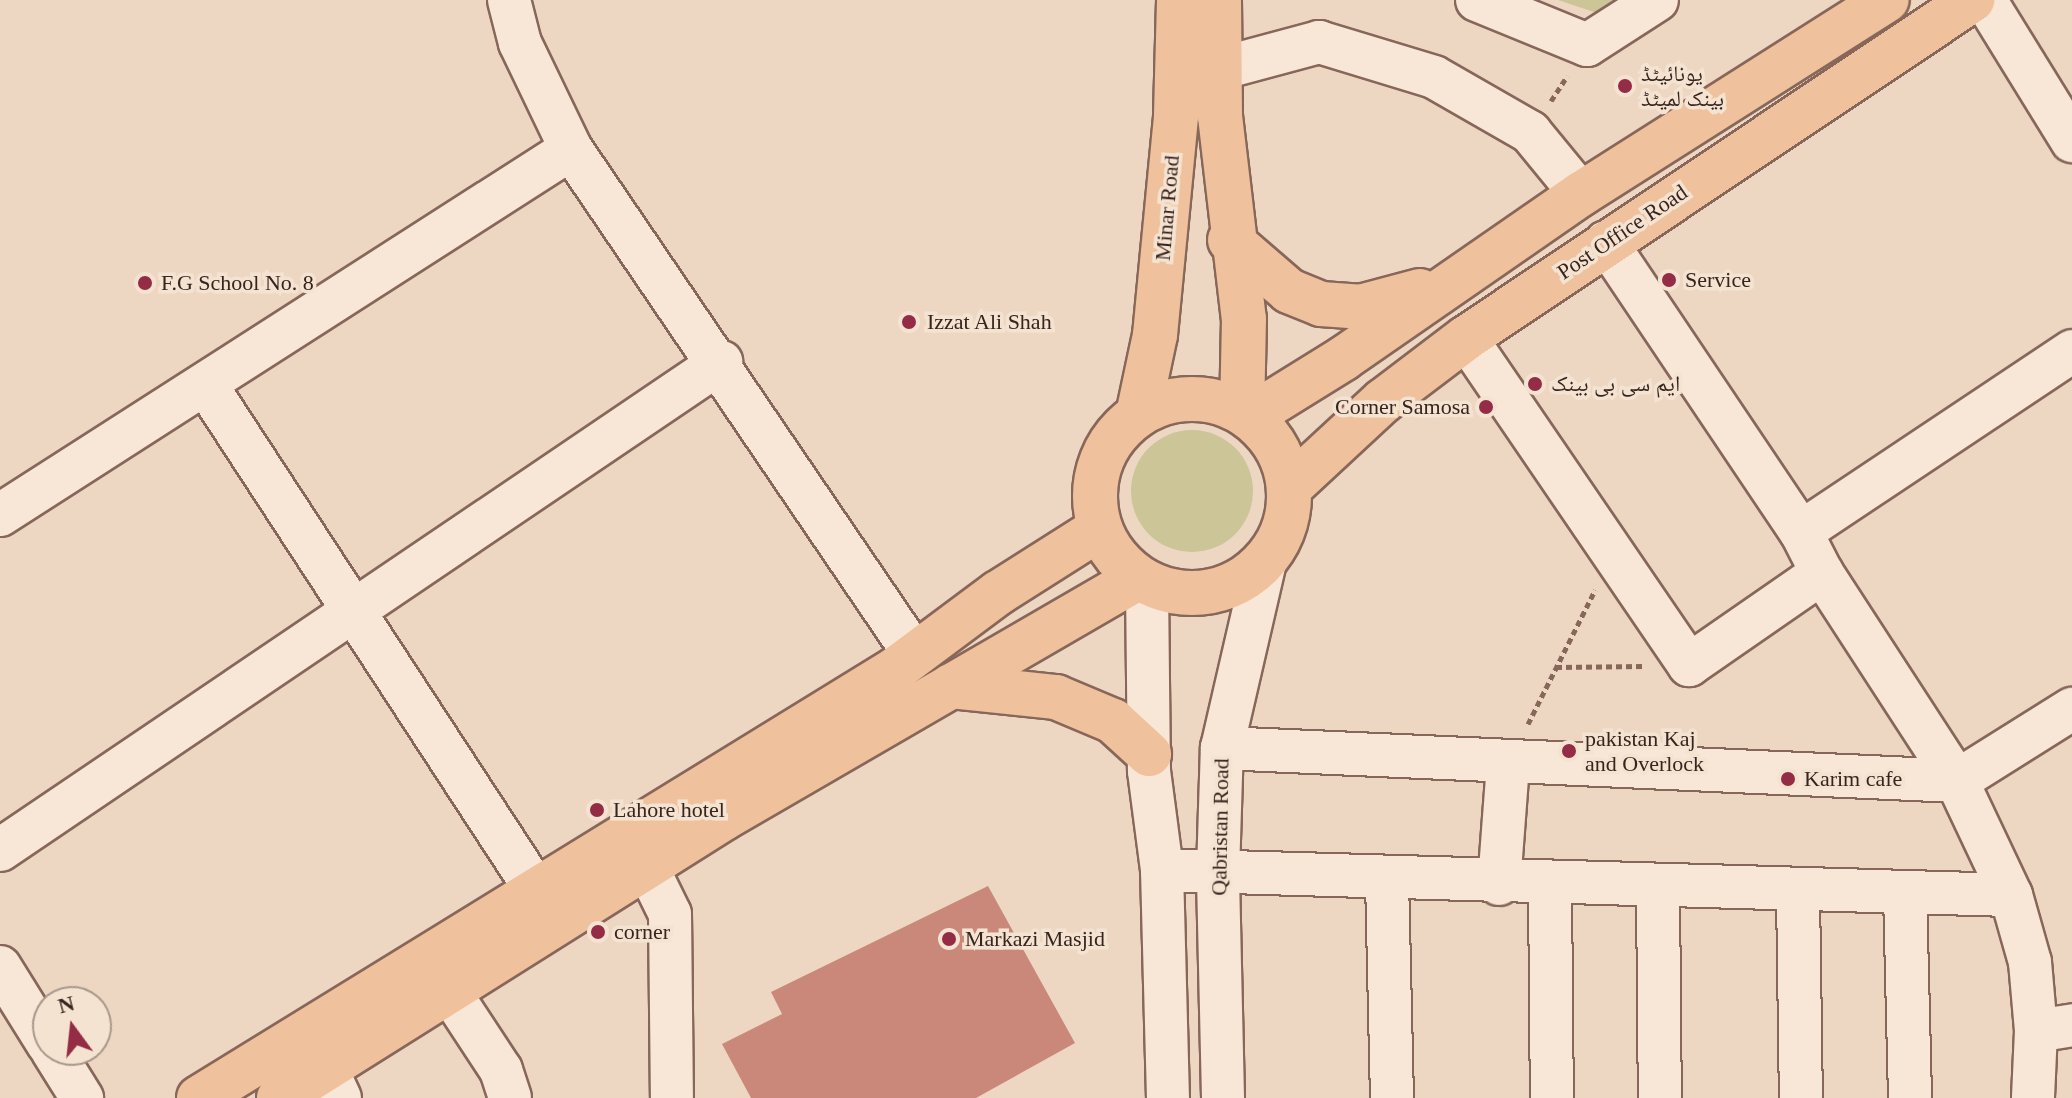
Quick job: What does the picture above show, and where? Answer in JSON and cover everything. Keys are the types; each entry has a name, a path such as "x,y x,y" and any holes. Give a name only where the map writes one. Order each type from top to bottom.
{"main road":[{"name":"Minar Road","path":"1138,415 1155,335 1176,115 1179,0"},
{"path":"1219,0 1220,116 1230,240 1244,319 1245,414"},
{"path":"1245,414 1581,194 1887,0"},
{"name":"Post Office Road","path":"1290,487 1383,401 1466,338 1972,0"},
{"path":"1176,115 1220,116"},
{"path":"1230,240 1289,291 1321,304 1360,307 1462,274"},
{"path":"1182,399 1205,400 1245,414 1277,447 1290,487 1285,527 1265,562 1231,586 1189,595 1142,582 1111,553 1099,529 1093,504 1104,453 1138,415 1182,399"},
{"path":"199,1098 915,655 998,593 1099,529"},
{"path":"279,1098 333,1083 451,994 647,867 951,686 1142,582"},
{"path":"951,686 1056,697 1113,721 1149,754"}],"street":[{"path":"509,0 520,43 571,149 721,362 915,655"},
{"path":"1477,0 1587,45 1657,0"},
{"path":"1985,0 2072,141"},
{"path":"1219,69 1319,42 1434,77 1530,132 1581,194"},
{"path":"0,515 571,149"},
{"path":"1606,242 1801,532 1822,573 1957,781 2011,895 2030,962 2054,1028 2033,1098"},
{"path":"1466,338 1689,665 1822,573"},
{"path":"1801,532 2072,351"},
{"path":"0,850 721,362"},
{"path":"206,385 536,890"},
{"name":"Qabristan Road","path":"1223,1098 1218,872 1222,748 1265,562"},
{"path":"1142,582 1149,754 1162,870 1168,1098"},
{"path":"1222,748 1508,764 1957,781 2072,709"},
{"path":"1499,884 1508,764"},
{"path":"647,867 670,914 672,1098"},
{"path":"1162,870 1499,884 2011,895"},
{"path":"1387,879 1392,1098"},
{"path":"1550,885 1552,1098"},
{"path":"1658,888 1660,1098"},
{"path":"1798,891 1801,1098"},
{"path":"1905,893 1910,1098"},
{"path":"0,967 32,1018"},
{"path":"451,994 501,1070 510,1098"},
{"path":"62,1066 82,1098"}],"path":[{"path":"1530,132 1587,45"},
{"path":"1508,764 1614,552"},
{"path":"1556,667 1689,665"}],"shaded area":[{"path":"1558,0 1625,0 1603,15"},
{"path":"1192,430 1215,435 1235,448 1248,468 1253,491 1248,514 1235,534 1215,547 1192,552 1169,547 1149,534 1136,514 1131,491 1136,468 1149,448 1169,435"}],"building":[{"name":"Markazi Masjid","path":"988,886 1075,1043 976,1098 751,1098 722,1044 782,1014 771,992"}],"place":[{"name":"یونائیٹڈ بینک لمیٹڈ","path":"1625,86"},
{"name":"Service","path":"1669,280"},
{"name":"F.G School No. 8","path":"145,283"},
{"name":"Izzat Ali Shah","path":"909,322"},
{"name":"ایم سی بی بینک","path":"1535,384"},
{"name":"Corner Samosa","path":"1486,407"},
{"name":"pakistan Kaj and Overlock","path":"1569,751"},
{"name":"Karim cafe","path":"1788,779"},
{"name":"Lahore hotel","path":"597,810"},
{"name":"corner","path":"598,932"},
{"name":"Markazi Masjid","path":"949,939"}]}
